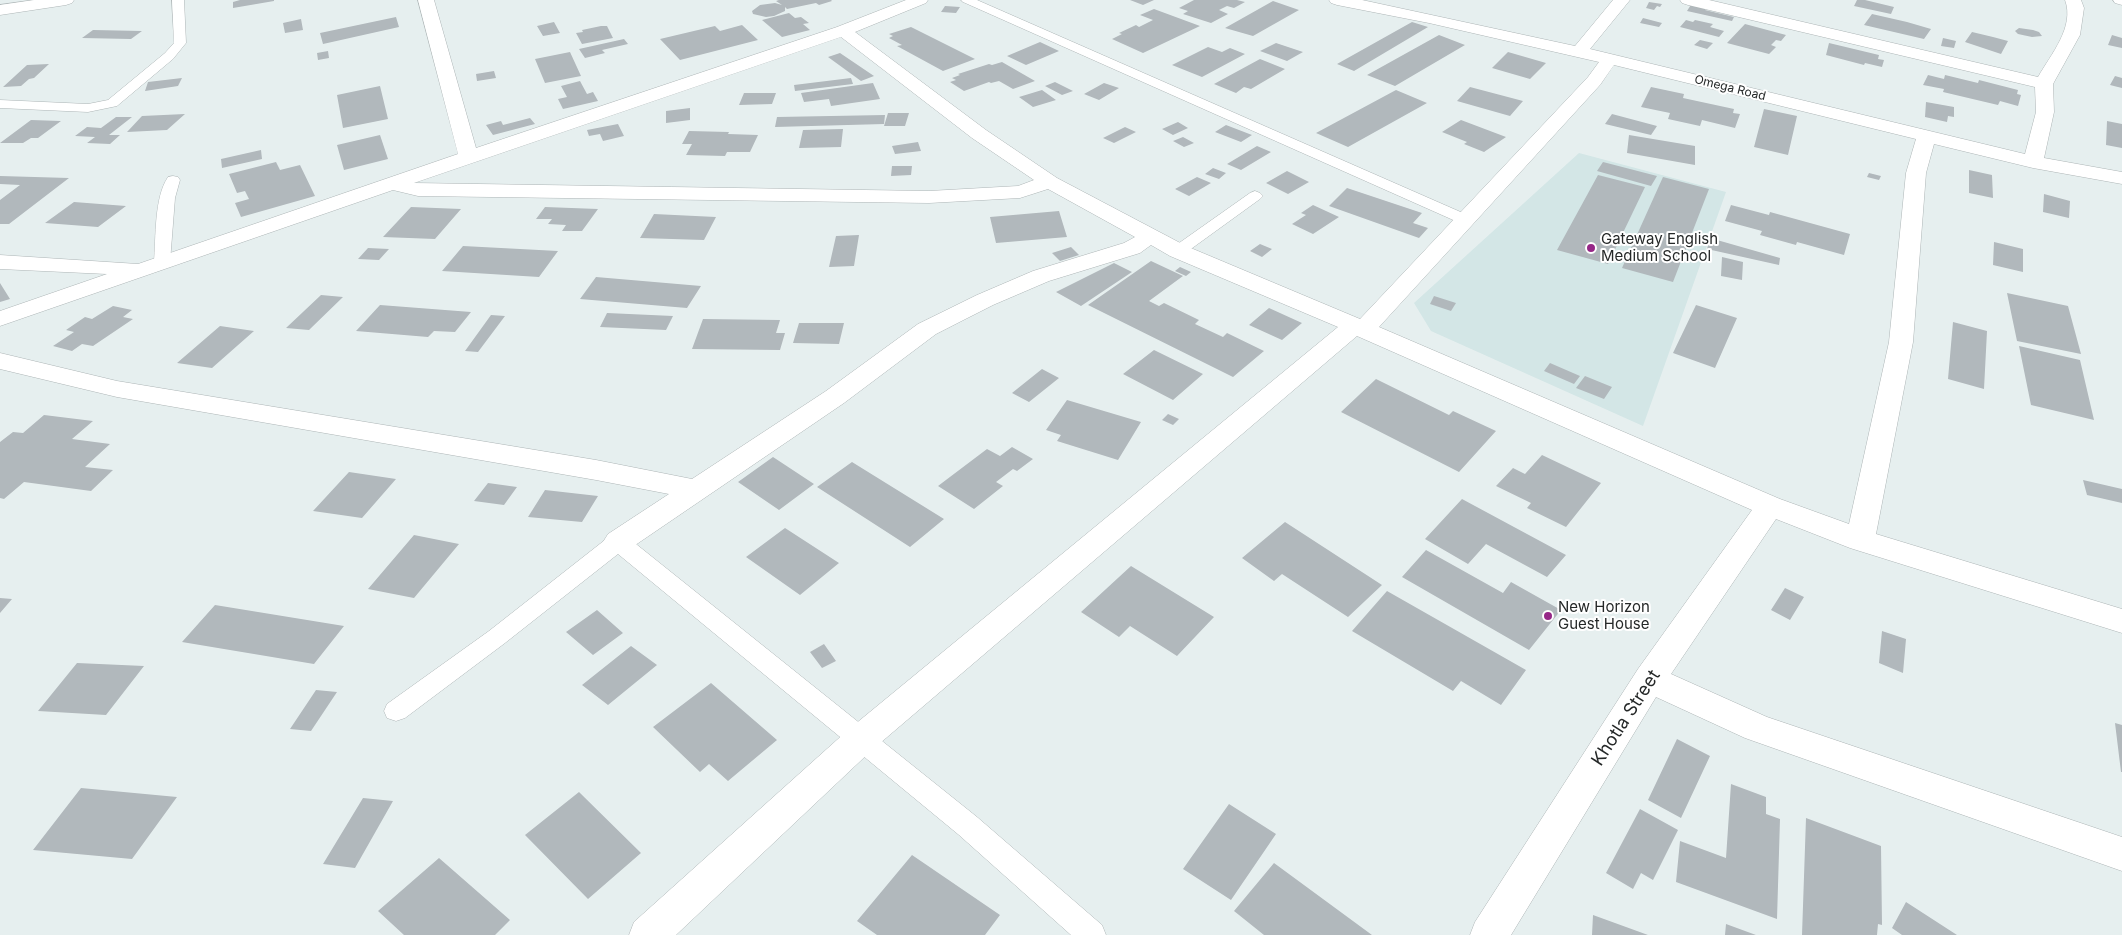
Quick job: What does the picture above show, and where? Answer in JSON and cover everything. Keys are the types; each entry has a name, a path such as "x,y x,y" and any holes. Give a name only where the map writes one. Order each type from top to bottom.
{"street":[{"path":"0,10 66,0"},
{"path":"426,0 469,157"},
{"path":"0,319 392,183 843,31 920,0"},
{"name":"Omega Road","path":"1337,0 1429,18 1610,59 2033,162 2122,178"},
{"path":"1578,53 1622,0"},
{"path":"1688,0 2044,84"},
{"path":"2033,162 2045,112 2044,84 2058,56 2072,35 2076,8 2073,0"},
{"path":"873,5 890,12"},
{"path":"843,31 979,134 1050,182 1178,250 1770,506 1860,540 2122,621"},
{"path":"648,935 860,740 1359,328 1466,220 1594,81 1610,59"},
{"path":"1860,540 1901,342 1916,173 1927,136"},
{"path":"392,183 418,190 886,197 1020,192 1050,182"},
{"path":"618,542 836,397 928,329 985,300 1025,283 1132,248 1151,236"},
{"path":"0,262 128,268 138,272"},
{"path":"0,361 116,388 596,470 697,490"},
{"name":"Khotla Street","path":"1489,935 1650,679 1770,506"},
{"path":"1650,679 1757,728 2122,854"}],"lane":[{"path":"0,104 88,108 112,104 169,56 180,43 178,0"},
{"path":"967,0 1466,220"},
{"path":"162,262 167,198 173,180"},
{"path":"1178,250 1255,196"},
{"path":"396,711 496,637 618,542 968,826 1092,935"}],"shaded area":[{"name":"Gateway English Medium School","path":"1579,153 1726,192 1643,426 1431,331 1414,303"}],"building":[{"path":"240,0 274,1 233,8 233,2"},
{"path":"1130,0 1154,0 1143,5"},
{"path":"1194,0 1237,0 1245,2 1234,8 1227,6 1219,10 1228,14 1211,23 1183,14 1188,11 1179,8"},
{"path":"1857,0 1894,7 1891,14 1854,6"},
{"path":"776,1 832,1 819,5 816,3 787,9 785,7 785,11 774,16 766,17 753,14 752,11 760,5 775,3 782,5"},
{"path":"1273,1 1299,10 1253,36 1225,28"},
{"path":"1649,2 1662,4 1654,10 1646,8"},
{"path":"1692,3 1707,6 1705,10 1734,17 1732,21 1687,11"},
{"path":"945,6 960,7 956,13 941,12"},
{"path":"1154,9 1200,26 1143,53 1112,39 1122,34 1119,33 1136,25 1139,27 1153,20 1140,15"},
{"path":"789,13 795,18 801,17 809,23 803,24 810,30 782,37 762,20"},
{"path":"1872,14 1931,29 1924,39 1864,25"},
{"path":"396,17 399,27 323,44 320,33"},
{"path":"1643,18 1662,23 1659,27 1640,23"},
{"path":"301,19 303,30 285,33 283,23"},
{"path":"1686,20 1713,24 1710,27 1724,31 1719,37 1680,27"},
{"path":"554,22 560,33 543,36 537,26"},
{"path":"1412,22 1428,27 1354,71 1337,64"},
{"path":"1745,24 1786,35 1781,41 1776,40 1771,45 1776,47 1769,54 1727,43"},
{"path":"742,25 758,40 680,60 660,39 715,26 720,31"},
{"path":"607,26 613,38 582,44 576,33"},
{"path":"911,27 975,59 943,71 897,46 902,45 889,38 893,36 889,34"},
{"path":"2019,28 2039,32 2042,36 2032,37 2018,34 2015,31"},
{"path":"93,30 142,31 131,39 82,38"},
{"path":"1972,32 2008,41 2001,54 1965,42"},
{"path":"1439,35 1465,45 1395,86 1367,75"},
{"path":"2112,35 2122,38 2122,48 2108,45"},
{"path":"1943,38 1956,41 1954,48 1941,46"},
{"path":"624,39 628,44 602,50 605,53 585,58 579,49"},
{"path":"1700,40 1713,43 1707,49 1694,45"},
{"path":"1040,42 1059,51 1026,65 1007,56"},
{"path":"1276,43 1303,52 1287,61 1260,51"},
{"path":"1829,43 1879,55 1878,59 1884,60 1882,67 1865,63 1864,65 1826,55"},
{"path":"1208,47 1222,52 1230,48 1245,54 1202,77 1172,65"},
{"path":"328,51 329,58 318,60 317,53"},
{"path":"570,52 581,76 545,83 535,59"},
{"path":"1508,52 1546,63 1530,79 1492,68"},
{"path":"840,53 874,76 861,81 828,57"},
{"path":"1260,59 1285,69 1251,89 1244,87 1236,93 1214,84"},
{"path":"1002,62 1035,81 1013,89 999,81 989,82 964,91 950,82 956,80 952,78 960,75 958,74"},
{"path":"49,64 34,78 29,79 21,86 3,87 27,65"},
{"path":"494,71 496,78 477,81 476,74"},
{"path":"1928,75 1944,79 1945,75 1978,83 1979,80 2018,90 2017,94 2021,95 2018,106 2000,101 1998,105 1943,92 1944,89 1923,85"},
{"path":"2115,76 2122,78 2122,88 2110,85"},
{"path":"182,78 178,86 145,91 148,82"},
{"path":"851,78 853,84 795,91 794,85"},
{"path":"580,81 587,94 593,92 598,101 563,109 558,99 567,97 561,86"},
{"path":"1055,82 1073,91 1062,95 1045,86"},
{"path":"873,83 880,99 831,106 829,99 804,102 801,93"},
{"path":"1104,83 1119,88 1099,100 1084,94"},
{"path":"380,86 388,119 343,128 337,95"},
{"path":"1470,87 1523,101 1510,116 1457,101"},
{"path":"1651,87 1684,94 1683,98 1734,109 1733,113 1740,114 1735,128 1702,120 1700,126 1668,119 1670,113 1641,107"},
{"path":"1042,90 1056,100 1033,107 1019,97"},
{"path":"1396,90 1427,103 1348,147 1316,133"},
{"path":"744,93 776,93 772,104 739,105"},
{"path":"1926,102 1954,107 1954,117 1948,116 1947,122 1925,117"},
{"path":"690,108 690,120 666,123 666,111"},
{"path":"1764,109 1797,116 1788,155 1754,147"},
{"path":"888,113 909,113 905,126 884,126"},
{"path":"185,114 167,130 127,132 142,116"},
{"path":"1612,114 1657,126 1651,135 1605,124"},
{"path":"885,115 884,124 775,127 777,117"},
{"path":"116,117 132,117 109,135 120,135 110,144 87,143 95,137 75,136 87,127 101,128"},
{"path":"530,118 535,124 493,135 486,125 501,121 503,125"},
{"path":"31,120 61,121 38,138 31,138 23,143 0,143"},
{"path":"1461,120 1506,137 1484,152 1464,144 1467,142 1442,132"},
{"path":"2107,121 2122,124 2122,148 2106,145"},
{"path":"1178,122 1188,128 1173,135 1162,129"},
{"path":"618,124 624,136 603,141 600,134 589,136 587,130"},
{"path":"1226,125 1252,135 1241,142 1215,132"},
{"path":"1125,127 1136,132 1114,143 1103,138"},
{"path":"843,129 841,147 799,148 803,130"},
{"path":"689,131 758,135 750,152 727,152 725,156 686,155 692,144 682,144"},
{"path":"380,135 388,159 344,170 337,145"},
{"path":"1629,135 1695,146 1695,165 1627,153"},
{"path":"1183,137 1194,143 1184,147 1173,141"},
{"path":"918,142 921,151 895,154 892,146"},
{"path":"1257,146 1271,152 1241,170 1227,164"},
{"path":"261,150 262,159 222,168 221,159"},
{"path":"276,162 280,170 300,165 315,196 241,217 235,203 249,199 245,191 237,193 229,174"},
{"path":"1603,162 1657,176 1651,186 1597,171"},
{"path":"892,166 912,166 911,175 891,176"},
{"path":"1213,168 1226,173 1219,179 1205,174"},
{"path":"1969,170 1992,175 1993,198 1969,193"},
{"path":"1287,171 1309,182 1288,194 1266,183"},
{"path":"1869,173 1881,176 1879,180 1867,177"},
{"path":"1598,175 1645,187 1608,264 1557,250"},
{"path":"0,176 69,178 9,224 0,224 0,200 20,185 0,184"},
{"path":"1197,177 1211,183 1189,196 1175,189"},
{"path":"1663,177 1709,189 1673,282 1622,268"},
{"path":"1347,188 1422,213 1413,223 1428,228 1419,238 1329,206"},
{"path":"2044,194 2070,201 2069,218 2043,212"},
{"path":"74,202 126,206 98,227 45,223"},
{"path":"1313,205 1339,217 1313,234 1292,224 1306,215 1301,213"},
{"path":"1731,205 1769,215 1770,212 1850,234 1844,255 1797,242 1796,245 1760,235 1762,231 1725,221"},
{"path":"411,207 461,209 435,239 383,237"},
{"path":"545,207 598,209 582,231 562,231 566,225 548,224 552,219 536,219"},
{"path":"1059,211 1067,237 996,243 990,217"},
{"path":"654,214 716,217 704,240 640,238"},
{"path":"859,235 854,266 829,267 836,236"},
{"path":"1710,238 1780,258 1779,265 1707,249"},
{"path":"1994,242 2023,249 2023,272 1993,265"},
{"path":"1260,244 1272,249 1262,257 1250,251"},
{"path":"463,246 558,251 539,277 442,271"},
{"path":"1071,247 1079,255 1060,261 1052,253"},
{"path":"368,248 389,249 379,260 358,259"},
{"path":"1722,257 1743,262 1742,280 1721,276"},
{"path":"1151,261 1183,276 1149,301 1159,306 1164,303 1199,320 1195,324 1223,337 1227,333 1264,351 1233,377 1088,305"},
{"path":"1114,263 1132,272 1081,306 1056,292"},
{"path":"1180,267 1191,272 1186,276 1175,271"},
{"path":"596,277 701,286 687,308 580,299"},
{"path":"0,283 10,299 0,302"},
{"path":"2007,293 2068,306 2081,354 2017,341"},
{"path":"321,295 343,297 309,330 286,328"},
{"path":"1434,296 1456,303 1451,311 1430,304"},
{"path":"380,305 471,312 455,332 434,331 428,337 356,331"},
{"path":"1696,305 1737,318 1715,368 1673,353"},
{"path":"113,306 132,310 123,317 133,319 93,346 82,344 72,351 53,346 74,332 66,330 85,317 92,319"},
{"path":"1269,308 1302,323 1282,340 1249,325"},
{"path":"607,313 673,316 666,330 600,327"},
{"path":"491,315 505,316 478,352 465,351"},
{"path":"703,319 780,320 776,333 785,333 780,350 692,349"},
{"path":"1953,322 1987,331 1984,389 1948,379"},
{"path":"799,323 844,323 839,344 793,343"},
{"path":"220,326 254,331 212,368 177,363"},
{"path":"2019,346 2080,360 2094,420 2031,405"},
{"path":"1154,350 1203,374 1173,400 1123,374"},
{"path":"1550,363 1580,376 1574,384 1544,371"},
{"path":"1042,369 1059,378 1029,402 1012,393"},
{"path":"1585,376 1612,387 1604,399 1576,388"},
{"path":"1376,379 1449,415 1453,411 1496,431 1459,472 1341,412"},
{"path":"1067,400 1141,422 1118,460 1057,441 1061,435 1046,430"},
{"path":"1168,414 1179,419 1173,425 1162,420"},
{"path":"44,415 93,421 72,439 110,444 85,467 113,470 91,491 24,482 4,499 0,498 0,442 13,432 23,433"},
{"path":"1012,447 1033,459 1017,471 1013,469 996,482 1003,486 974,509 938,486 987,449 1000,456"},
{"path":"1542,455 1601,483 1566,527 1527,508 1531,503 1496,486 1513,468 1525,474"},
{"path":"773,457 814,484 779,510 738,482"},
{"path":"852,462 944,519 910,547 817,487"},
{"path":"349,472 396,479 362,518 313,511"},
{"path":"2083,480 2122,489 2122,503 2087,495"},
{"path":"488,483 517,487 504,505 474,501"},
{"path":"545,490 598,496 582,522 528,517"},
{"path":"1462,499 1566,555 1547,577 1486,544 1468,564 1425,539"},
{"path":"1285,522 1382,585 1348,617 1282,574 1274,581 1242,558"},
{"path":"785,528 839,563 800,595 746,557"},
{"path":"414,535 459,544 414,598 368,589"},
{"path":"1426,550 1503,593 1511,582 1561,610 1529,650 1402,577"},
{"path":"1131,566 1214,617 1177,656 1130,626 1119,637 1081,612"},
{"path":"1785,588 1804,597 1790,620 1771,610"},
{"path":"1387,591 1526,670 1501,705 1461,681 1453,691 1352,631"},
{"path":"0,598 12,599 0,613"},
{"path":"215,605 344,626 314,664 182,642"},
{"path":"597,610 623,633 593,655 566,632"},
{"path":"1882,631 1906,639 1903,673 1879,663"},
{"path":"824,644 836,661 822,668 810,652"},
{"path":"631,646 657,665 608,705 582,685"},
{"path":"77,663 144,666 106,715 38,711"},
{"path":"711,683 777,740 728,781 709,764 700,772 653,727"},
{"path":"316,690 337,692 311,731 290,729"},
{"path":"2115,723 2122,725 2122,772 2121,772"},
{"path":"1677,739 1710,756 1681,818 1648,800"},
{"path":"1731,784 1766,797 1766,814 1780,819 1777,919 1676,882 1680,841 1726,858"},
{"path":"81,788 177,797 132,859 33,850"},
{"path":"579,792 641,853 588,899 525,835"},
{"path":"363,798 393,801 355,868 323,864"},
{"path":"1229,804 1276,834 1231,900 1183,869"},
{"path":"1640,809 1678,830 1653,880 1641,873 1633,889 1606,873"},
{"path":"1806,818 1881,846 1882,925 1878,924 1877,935 1802,935"},
{"path":"912,855 1000,915 985,935 877,935 857,921"},
{"path":"439,858 510,920 495,935 404,935 378,911"},
{"path":"1274,863 1372,935 1264,935 1234,911"},
{"path":"1906,902 1957,935 1902,935 1892,928"},
{"path":"1593,915 1648,935 1592,935"},
{"path":"1726,924 1756,935 1725,935"}],"place":[{"name":"Gateway English Medium School","path":"1591,248"},
{"name":"New Horizon Guest House","path":"1548,616"}]}
